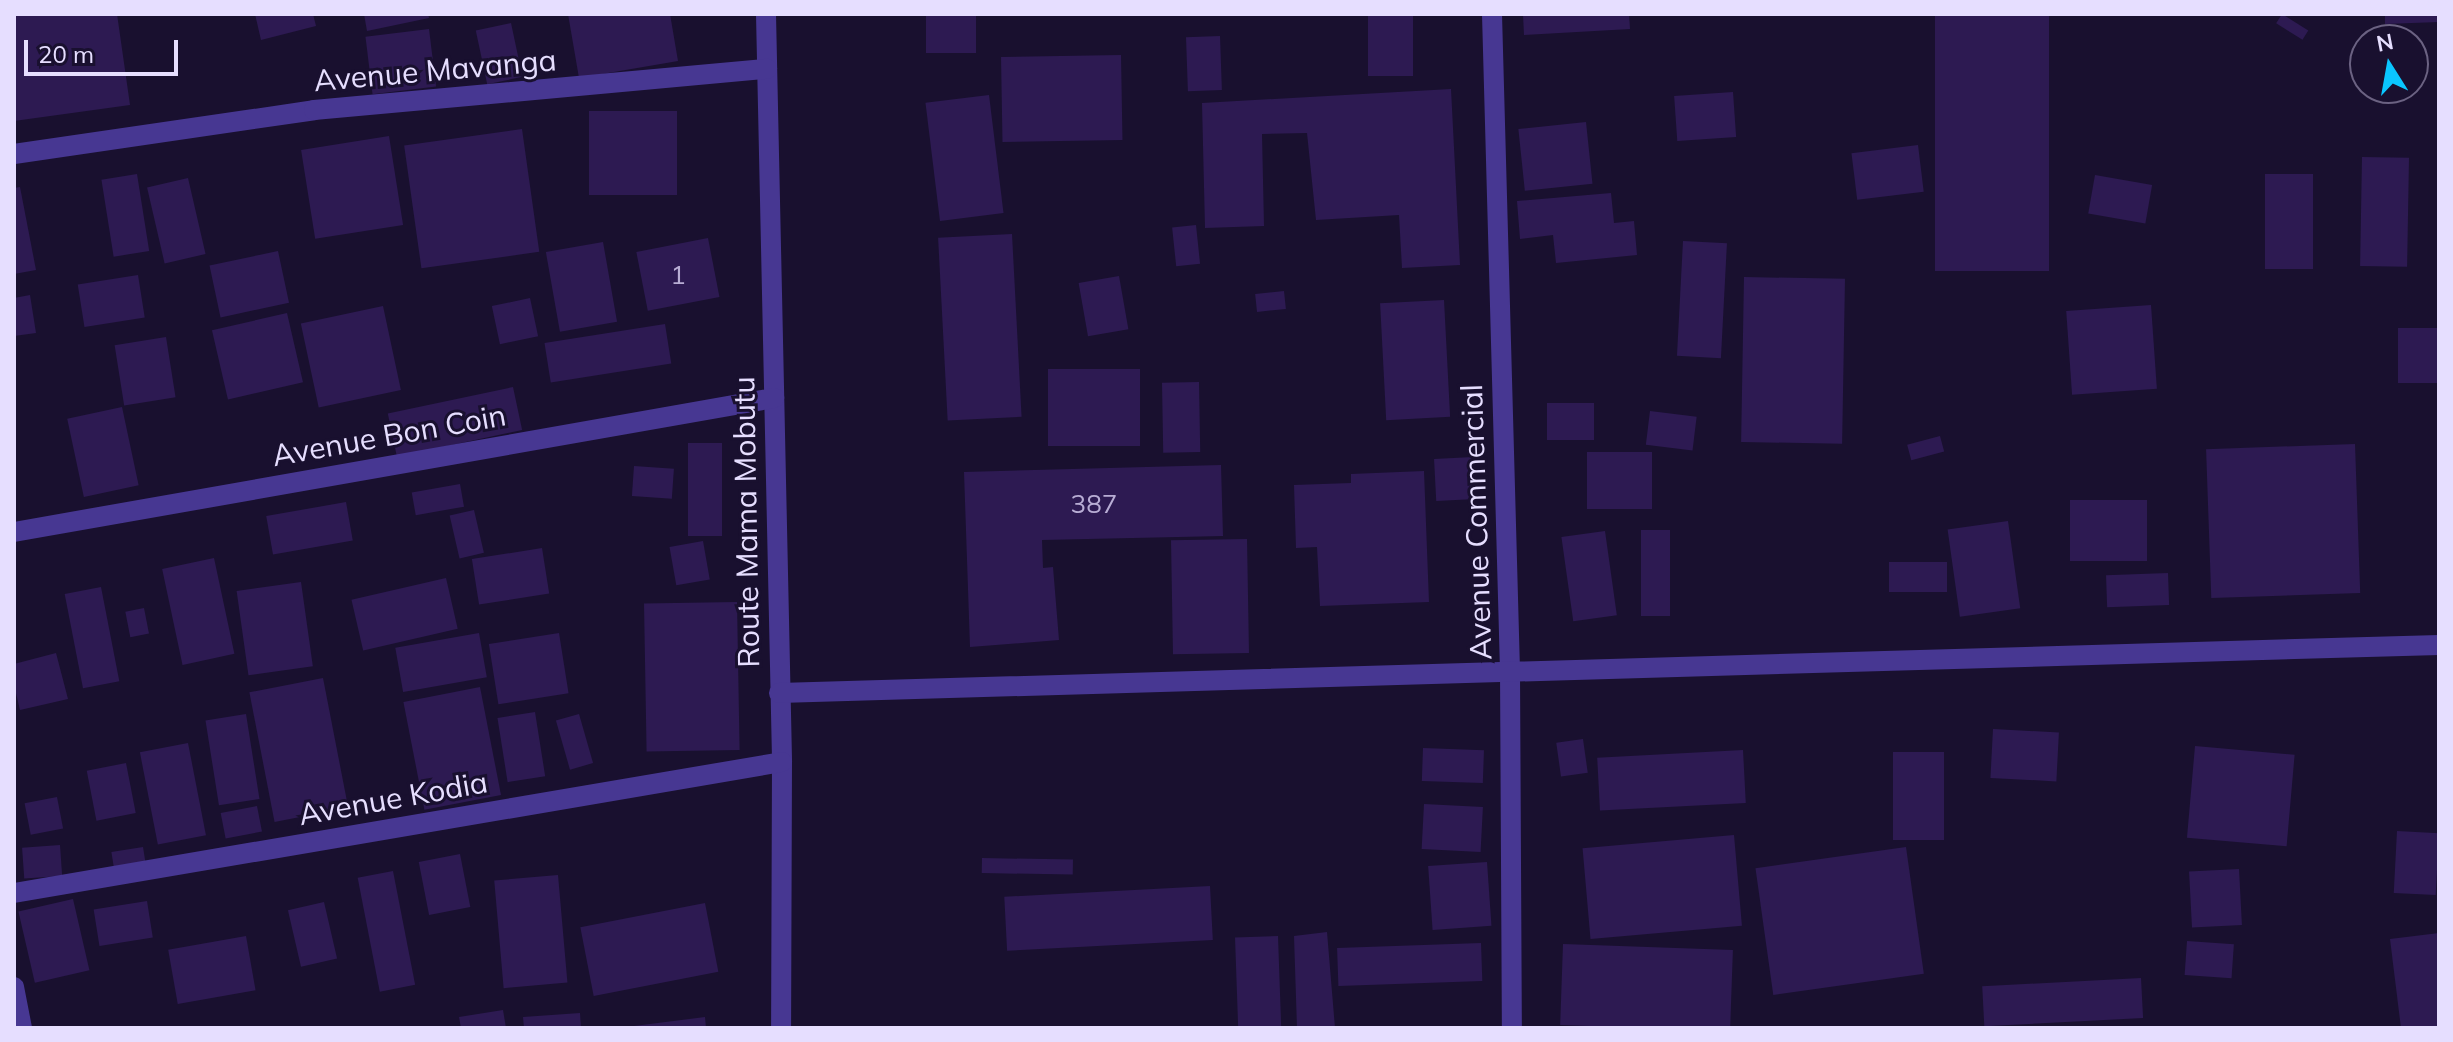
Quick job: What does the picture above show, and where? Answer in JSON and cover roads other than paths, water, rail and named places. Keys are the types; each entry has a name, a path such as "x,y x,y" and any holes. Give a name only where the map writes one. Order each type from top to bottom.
{"street":[{"name":"Route Mama Mobutu","path":"766,14 782,762 781,1028"},
{"name":"Avenue Commercial","path":"1492,14 1510,671 1512,1028"},
{"name":"Avenue Mavanga","path":"14,154 314,110 767,69"},
{"name":"Avenue Bon Coin","path":"14,532 774,398"},
{"path":"779,693 2439,645"},
{"name":"Avenue Kodia","path":"14,893 782,762"},
{"path":"14,987 22,1028"}]}
